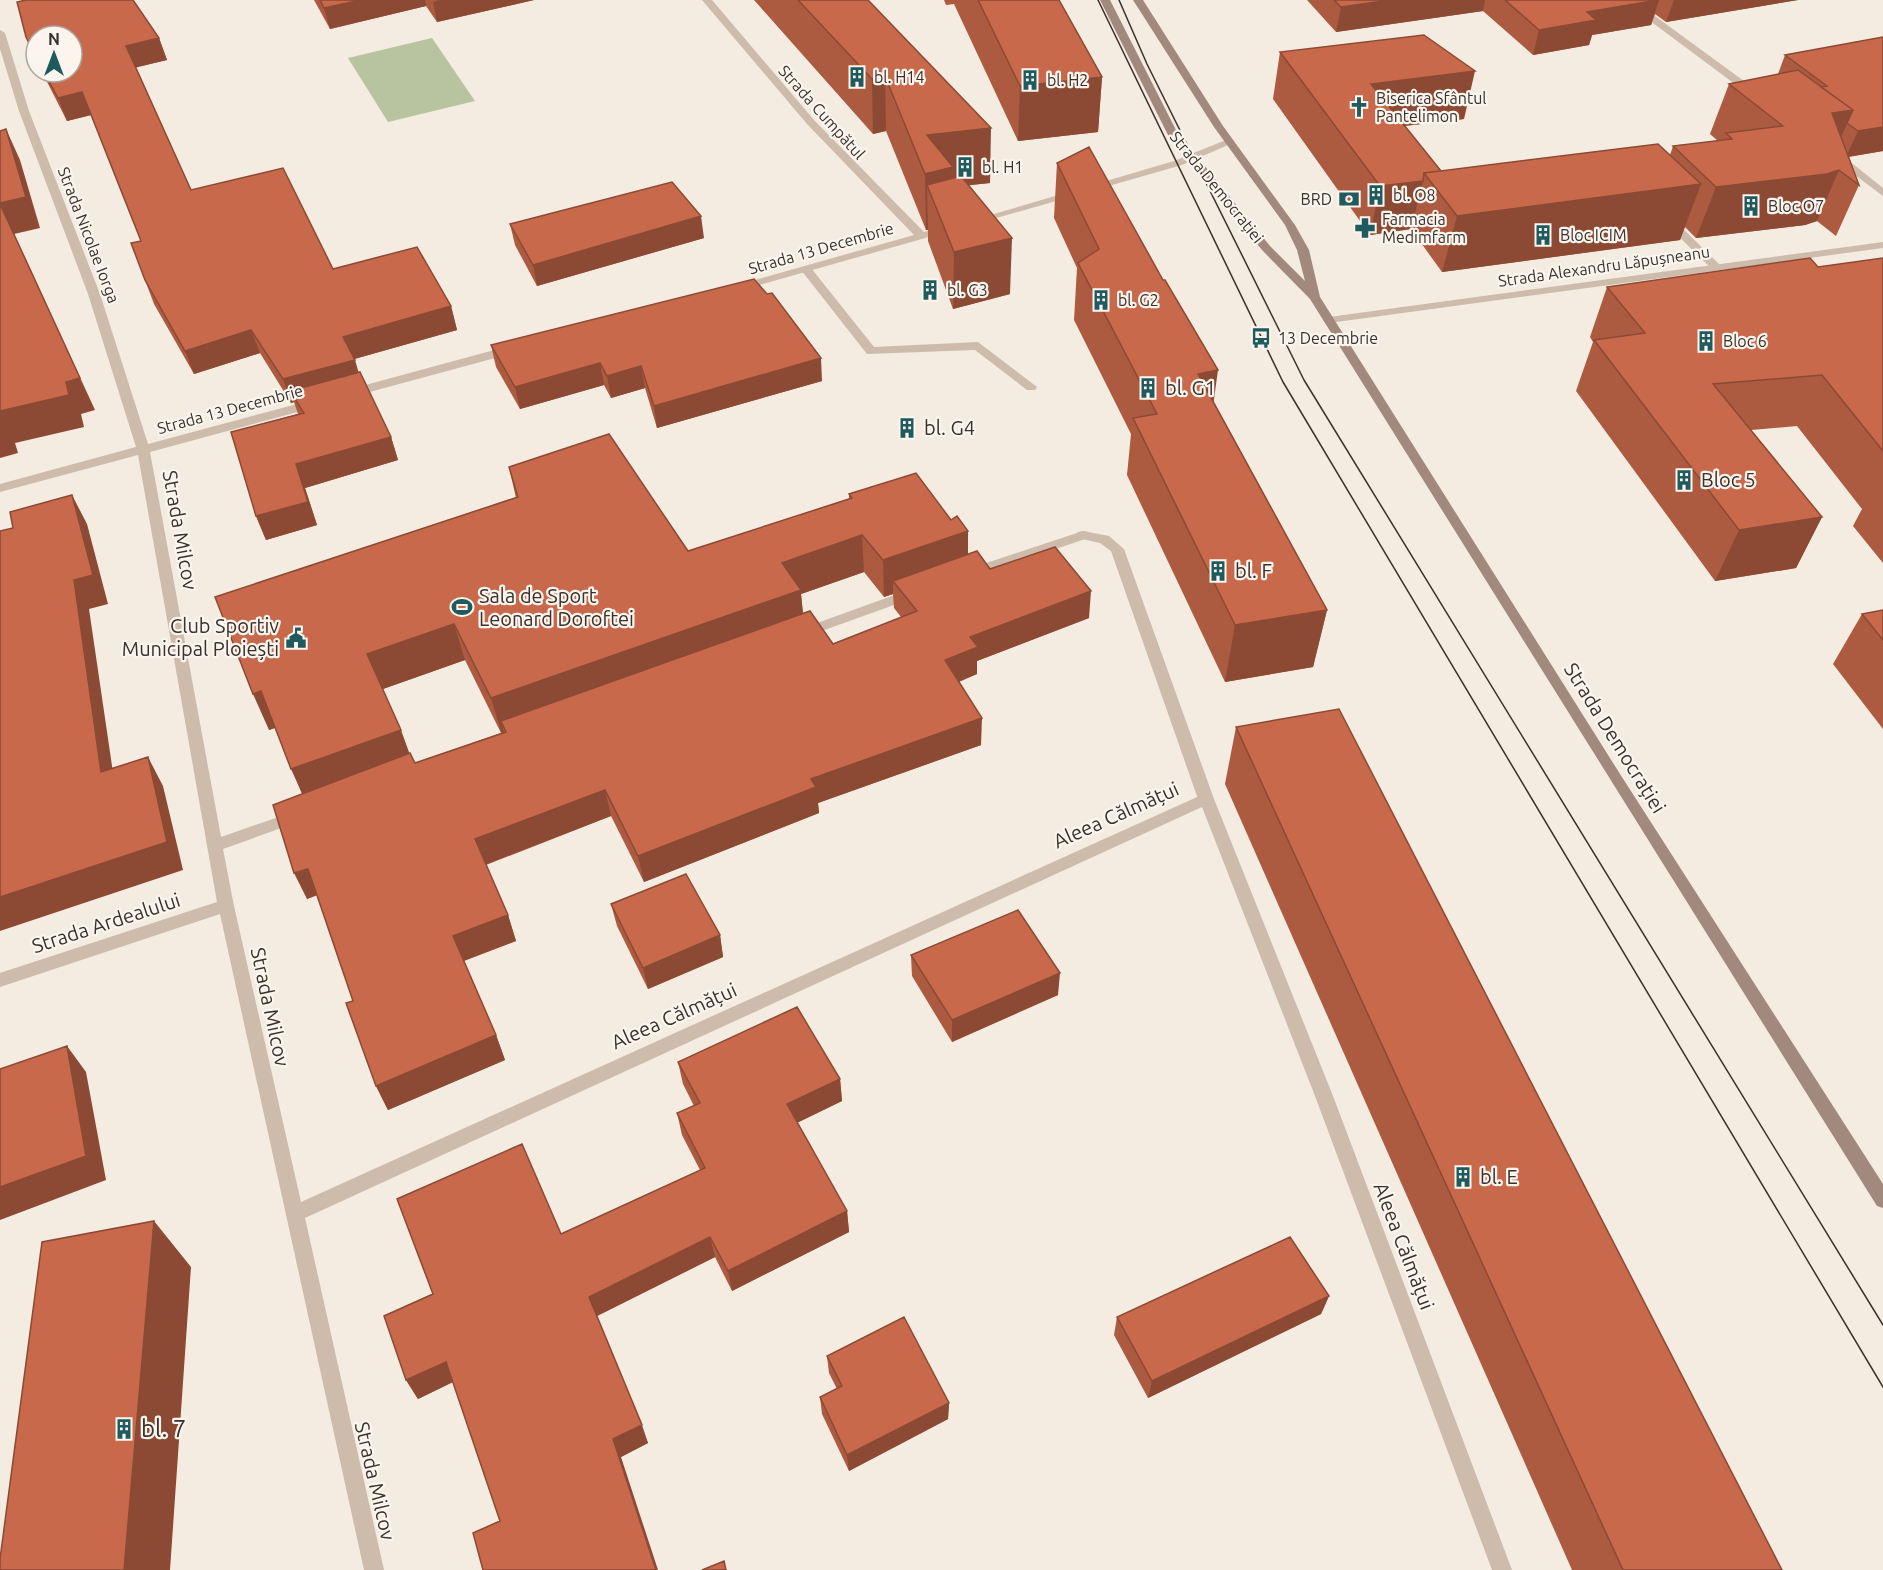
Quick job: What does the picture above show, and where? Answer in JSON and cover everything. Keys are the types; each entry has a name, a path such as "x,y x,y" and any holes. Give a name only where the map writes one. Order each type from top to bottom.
{"main road":[{"name":"Strada Democrației","path":"1105,0 1172,133 1194,156 1266,248 1314,297 1621,788 1883,1200"},
{"name":"Strada Democrației","path":"1138,0 1230,142 1290,225 1303,250 1314,297"}],"street":[{"name":"Strada Cumpătul","path":"707,0 795,105 871,188 922,236"},
{"path":"1628,0 1764,101"},
{"name":"Strada Nicolae Iorga","path":"0,33 24,111 94,294 143,450"},
{"name":"Strada 13 Decembrie","path":"727,291 807,270 1194,156 1230,142"},
{"path":"1829,150 1883,194"},
{"path":"1661,212 1717,268"},
{"name":"Strada Alexandru Lăpușneanu","path":"1329,320 1883,245"},
{"path":"807,270 871,351 978,346 1031,387"},
{"name":"Strada 13 Decembrie","path":"0,488 521,347"},
{"name":"Strada Milcov","path":"143,450 226,906 374,1570"},
{"path":"955,578 1083,535 1104,539 1117,549 1206,799"},
{"path":"787,639 921,591"},
{"name":"Aleea Călmățui","path":"294,1214 1206,799 1324,1095 1502,1570"},
{"path":"214,846 315,810"},
{"name":"Strada Ardealului","path":"0,980 226,906"}],"green space":[{"path":"432,38 475,101 388,122 348,58"}],"building":[{"path":"26,0 133,0 159,38 126,46 191,190 283,168 333,269 417,247 451,306 343,337 355,360 283,379 251,330 185,351 145,280 131,243 141,241 82,92 58,98 50,84 84,84 84,24 24,24 24,29 17,2"},
{"path":"320,0 361,0 324,8"},
{"path":"798,0 868,0 991,128 927,135 953,167 925,174 885,76 872,79"},
{"path":"978,0 1059,0 1102,77 1020,86"},
{"path":"1334,0 1391,0 1341,7"},
{"path":"1505,0 1658,0 1587,12 1596,20 1539,30"},
{"path":"1424,35 1475,71 1371,84 1441,171 1424,173 1423,181 1380,186 1280,52"},
{"path":"1883,37 1883,127 1858,131 1847,123 1853,110 1821,87 1827,86 1785,55"},
{"path":"1798,70 1853,110 1832,113 1859,185 1839,170 1827,174 1716,187 1673,146 1732,139 1726,133 1783,126 1729,84"},
{"path":"6,129 26,197 0,203 0,131"},
{"path":"1658,144 1701,184 1457,216 1424,173"},
{"path":"1089,147 1163,280 1218,370 1198,374 1327,610 1235,625 1133,418 1157,414 1078,263 1099,249 1057,163"},
{"path":"961,176 1012,238 954,252 927,185"},
{"path":"672,182 701,216 533,265 510,224"},
{"path":"0,204 80,378 66,382 69,395 0,411"},
{"path":"1810,258 1818,267 1883,258 1883,451 1822,375 1713,384 1822,517 1739,530 1594,340 1645,333 1607,287"},
{"path":"754,279 767,294 772,293 821,358 654,406 641,366 607,376 600,363 515,387 491,345"},
{"path":"360,372 391,437 296,464 308,502 256,516 231,432 304,413 290,391"},
{"path":"609,434 688,551 852,498 849,494 916,473 951,520 957,516 968,531 883,560 862,535 782,563 801,590 491,698 454,624 367,654 401,730 291,769 261,691 253,694 215,597 518,497 509,467"},
{"path":"72,495 93,575 74,580 101,772 148,757 167,842 0,897 0,531 13,528 10,512"},
{"path":"1055,547 1091,591 970,637 978,647 945,660 982,718 811,779 816,787 638,856 605,790 475,839 508,915 453,936 496,1035 376,1086 346,1003 353,1001 308,869 294,873 273,805 410,753 415,763 506,732 501,721 810,611 833,644 917,611 893,581 977,551 990,569"},
{"path":"1883,610 1883,640 1862,614"},
{"path":"1339,709 1782,1570 1623,1570 1236,727"},
{"path":"686,874 720,935 643,968 611,904"},
{"path":"1018,910 1060,973 952,1020 911,955"},
{"path":"797,1007 840,1079 787,1104 847,1211 728,1271 710,1237 589,1297 642,1425 613,1439 656,1570 483,1570 473,1533 500,1521 446,1362 406,1380 384,1316 433,1294 397,1199 522,1144 561,1234 705,1168 677,1113 700,1103 678,1062"},
{"path":"67,1046 86,1156 0,1187 0,1069"},
{"path":"154,1221 124,1570 0,1570 42,1242"},
{"path":"1290,1237 1329,1296 1152,1381 1117,1317"},
{"path":"904,1317 949,1403 847,1455 820,1397 842,1386 827,1356"},
{"path":"724,1561 726,1570 702,1570"}],"tram line":[{"path":"1098,0 1283,382 1883,1387"},
{"path":"1119,0 1147,64 1304,380 1883,1325"}],"place":[{"name":"bl. H14","path":"857,77"},
{"name":"bl. H2","path":"1030,80"},
{"name":"Biserica Sfântul Pantelimon","path":"1359,107"},
{"name":"bl. H1","path":"965,167"},
{"name":"bl. O8","path":"1376,195"},
{"name":"BRD","path":"1349,199"},
{"name":"Bloc O7","path":"1751,206"},
{"name":"Farmacia Medimfarm","path":"1365,228"},
{"name":"Bloc ICIM","path":"1543,235"},
{"name":"bl. G3","path":"930,290"},
{"name":"bl. G2","path":"1101,300"},
{"name":"13 Decembrie","path":"1261,338"},
{"name":"Bloc 6","path":"1706,341"},
{"name":"bl. G1","path":"1148,388"},
{"name":"bl. G4","path":"907,428"},
{"name":"Bloc 5","path":"1684,480"},
{"name":"bl. F","path":"1218,571"},
{"name":"Sala de Sport Leonard Doroftei","path":"462,607"},
{"name":"Club Sportiv Municipal Ploiești","path":"296,638"},
{"name":"bl. E","path":"1463,1177"},
{"name":"bl. 7","path":"124,1429"}]}
